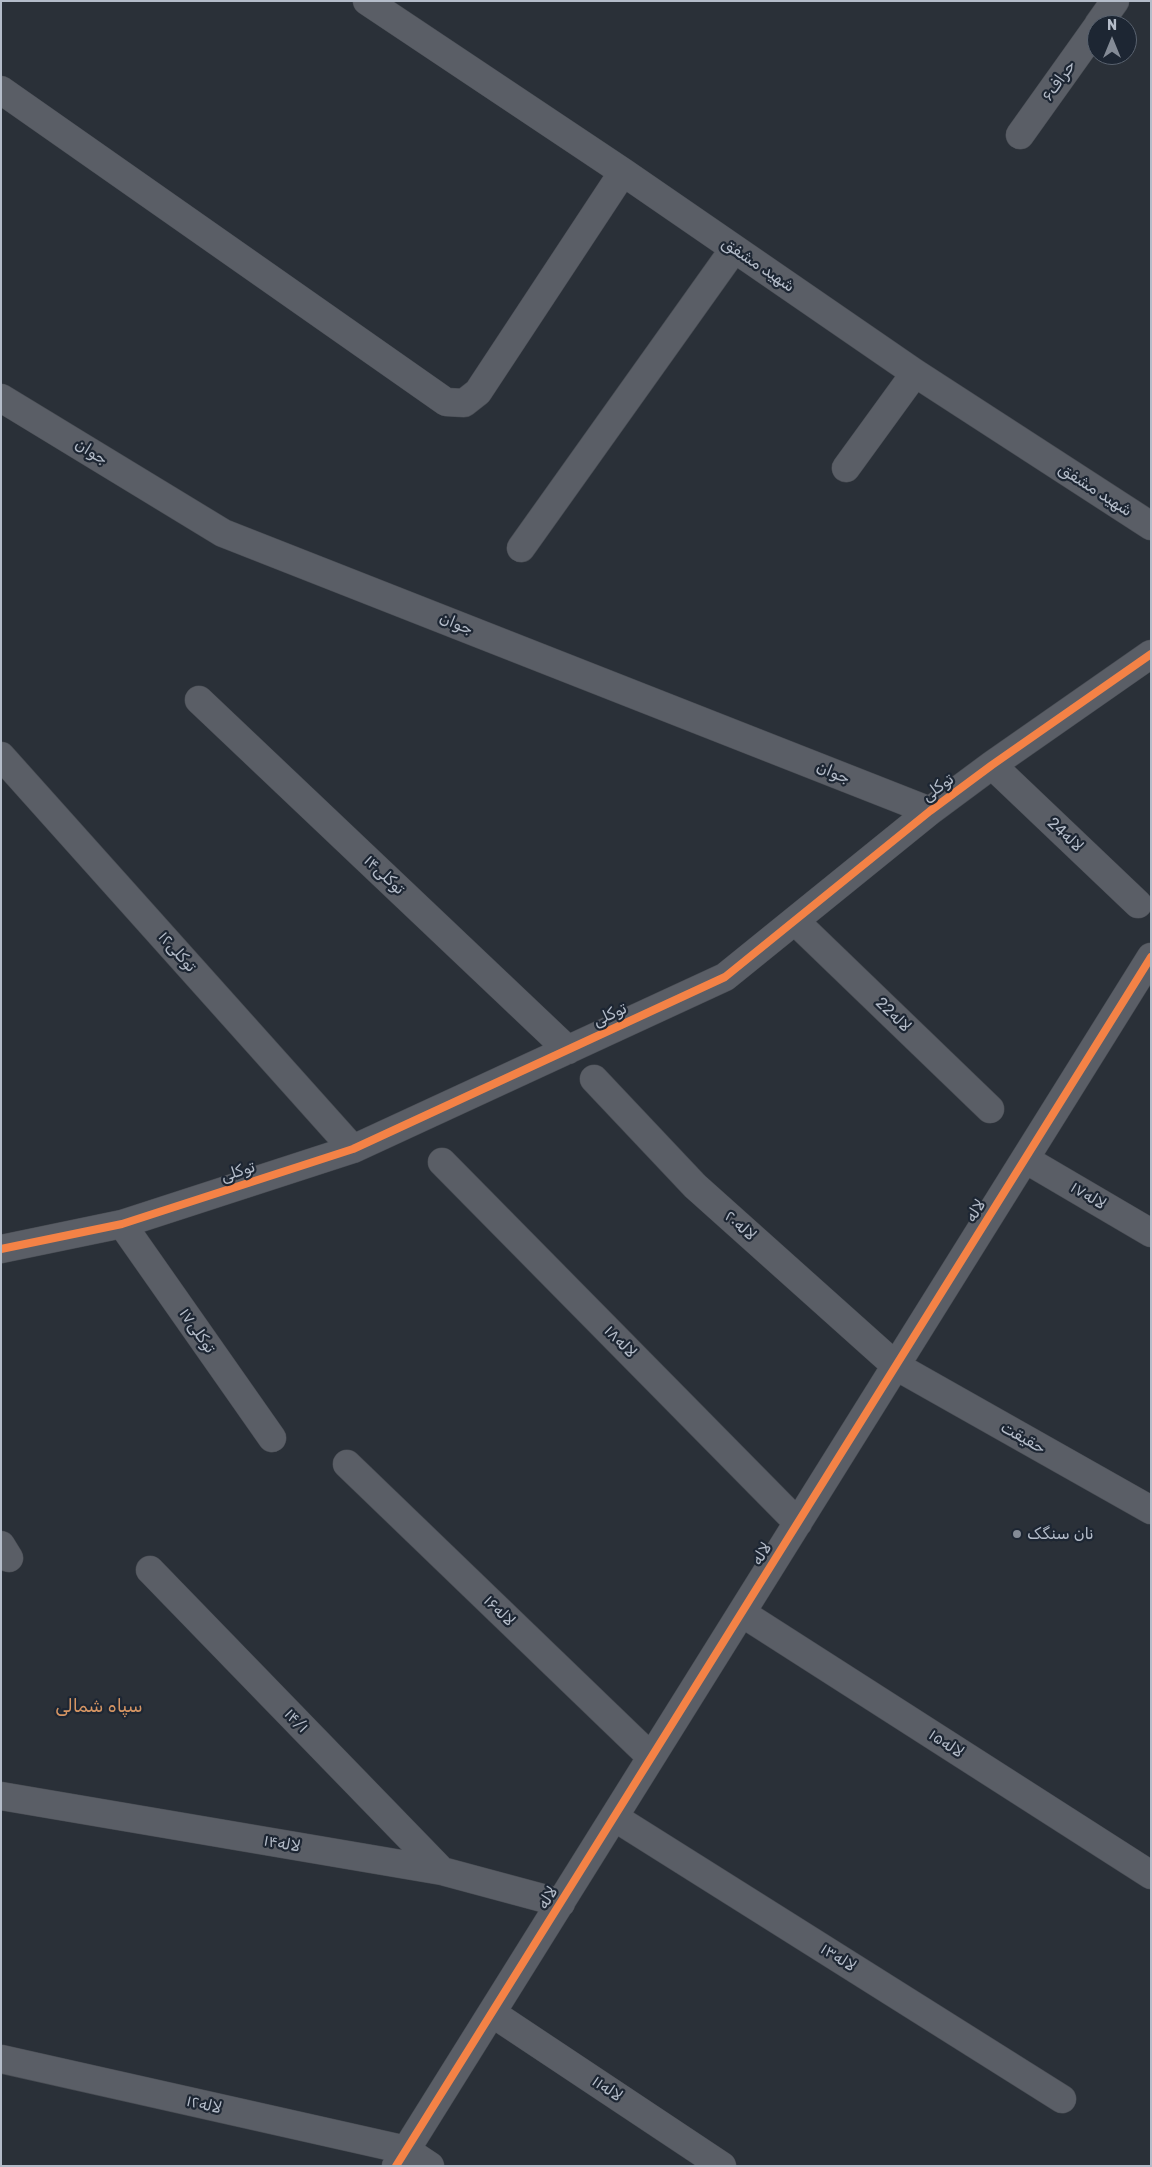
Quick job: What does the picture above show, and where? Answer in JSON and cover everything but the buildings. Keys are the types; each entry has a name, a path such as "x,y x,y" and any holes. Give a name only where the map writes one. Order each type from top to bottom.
{"street":[{"name":"شهید مشفق","path":"367,1 623,172 915,373 1151,526"},
{"name":"حراف۶","path":"1105,15 1115,1"},
{"name":"حراف۶","path":"1020,135 1087,41"},
{"path":"1,90 446,402 464,403 478,392 623,172"},
{"path":"521,548 734,249"},
{"path":"846,468 915,373"},
{"name":"جوان","path":"1,398 223,533 930,812"},
{"name":"توکلی","path":"3,1246 122,1224 353,1149 724,978 930,812 992,765 1151,654"},
{"name":"توکلی۱۴","path":"199,700 568,1050"},
{"name":"توکلی۱۲","path":"1,756 353,1149"},
{"name":"24لاله","path":"992,765 1138,904"},
{"name":"22لاله","path":"795,921 990,1109"},
{"name":"لاله","path":"401,2158 1151,957"},
{"name":"لاله۲۰","path":"594,1078 695,1186 896,1366"},
{"name":"لاله۱۷","path":"1025,1159 1151,1233"},
{"name":"لاله۱۸","path":"442,1162 798,1523"},
{"name":"توکلی۱۷","path":"122,1224 272,1438"},
{"name":"حقیقت","path":"896,1366 1151,1510"},
{"name":"لاله۱۶","path":"347,1464 651,1758"},
{"name":"۱۴/۱","path":"150,1570 442,1871"},
{"name":"لاله۱۵","path":"742,1613 1151,1875"},
{"name":"لاله۱۴","path":"1,1796 442,1871 560,1903"},
{"name":"لاله۱۳","path":"614,1817 1062,2100"},
{"name":"لاله۱۱","path":"492,2013 722,2166"},
{"name":"لاله۱۲","path":"1,2059 401,2158"},
{"path":"401,2158 430,2166"}],"cycle path":[{"path":"1,1249 122,1224 353,1149 725,977 930,811 992,765 1151,654"},
{"path":"396,2166 1151,957"}],"place":[{"name":"نان سنگک","path":"1017,1534"}],"district":[{"name":"سپاه شمالی","path":"99,1707"}]}
